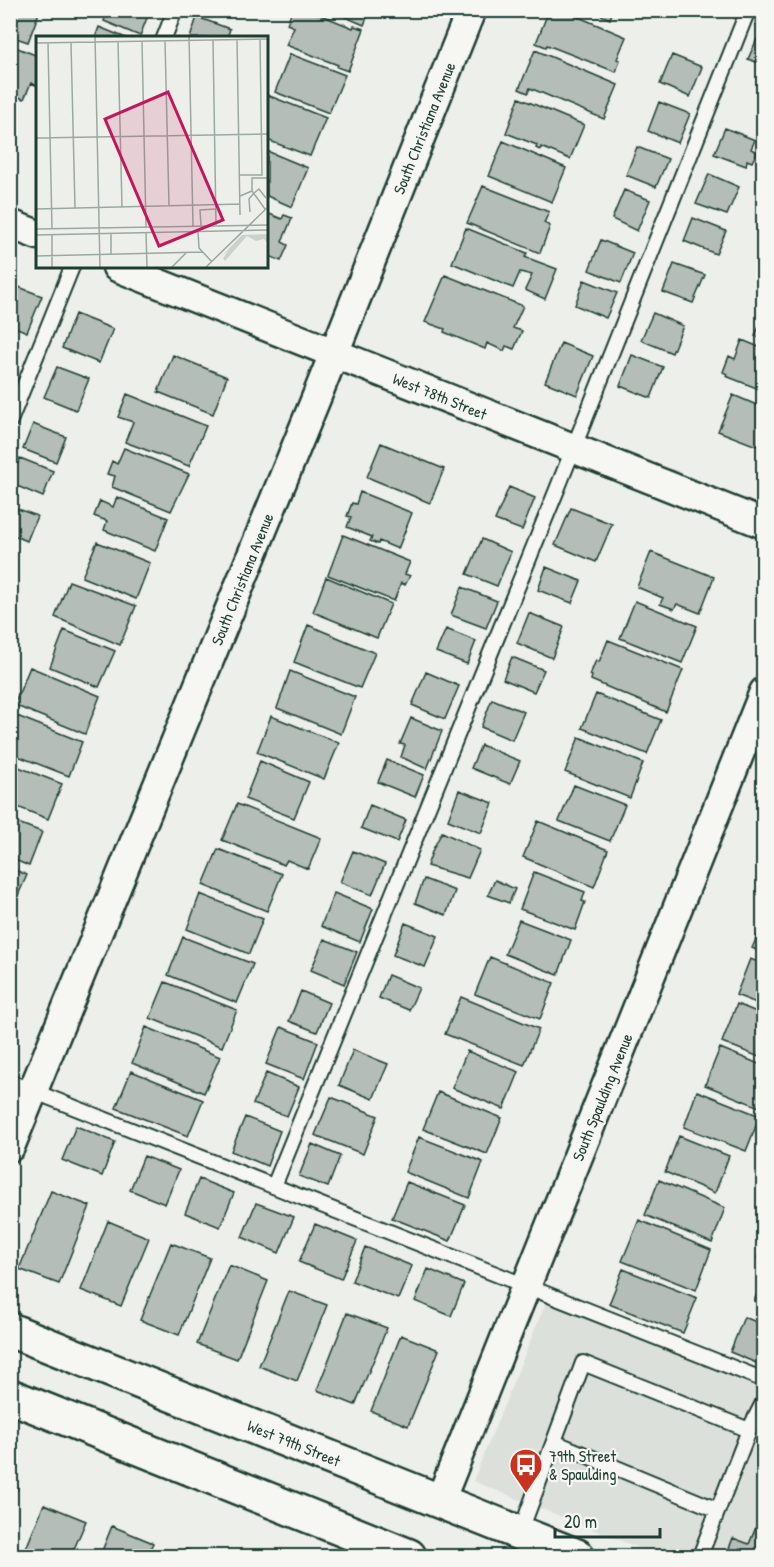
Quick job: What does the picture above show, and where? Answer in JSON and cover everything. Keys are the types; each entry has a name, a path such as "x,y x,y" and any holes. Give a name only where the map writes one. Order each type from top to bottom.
{"main road":[{"name":"West 79th Street","path":"10,1330 577,1557"},
{"path":"10,1396 409,1557"}],"street":[{"name":"South Christiana Avenue","path":"10,1147 22,1087 334,354 471,10"},
{"path":"10,224 36,234"},
{"name":"West 78th Street","path":"119,268 764,524"},
{"name":"South Spaulding Avenue","path":"440,1502 764,692"}],"lane":[{"path":"165,36 175,10"},
{"path":"274,1186 573,449 748,10"},
{"path":"10,421 72,268"},
{"path":"22,1087 764,1380"},
{"path":"520,1534 584,1363 749,1430"},
{"path":"700,1557 749,1430 764,1401"},
{"path":"554,1442 718,1510"}],"shaded area":[{"path":"549,1295 763,1380 763,1556 659,1556 473,1481"}],"building":[{"path":"10,10 40,10 28,42 10,36"},
{"path":"108,10 150,10 140,36 104,21"},
{"path":"292,10 308,10 353,28 354,26 364,29 348,71 286,45 294,27 287,24"},
{"path":"329,10 370,10 364,25"},
{"path":"549,10 562,10 626,37 617,59 620,60 616,72 547,45 546,47 536,43"},
{"path":"589,10 613,10 610,19"},
{"path":"197,17 230,29 228,36 191,36"},
{"path":"99,27 121,36 96,36"},
{"path":"757,39 764,41 764,65 748,59"},
{"path":"10,45 36,55 36,85 31,83 24,99 10,94"},
{"path":"535,50 618,85 604,119 530,88 528,93 519,89"},
{"path":"290,54 345,75 329,113 275,92"},
{"path":"672,55 702,67 690,97 660,84"},
{"path":"268,95 326,118 310,156 268,140"},
{"path":"519,98 584,125 570,159 541,147 540,150 536,148 537,145 506,133"},
{"path":"659,102 690,114 678,143 648,131"},
{"path":"725,128 755,140 751,149 757,152 752,162 747,160 746,166 714,154"},
{"path":"503,141 566,168 552,202 489,176"},
{"path":"637,147 668,159 656,187 626,175"},
{"path":"268,151 308,168 292,207 268,196"},
{"path":"709,174 739,187 727,215 696,204"},
{"path":"483,186 549,212 544,223 550,226 540,253 467,223"},
{"path":"624,190 650,200 637,231 612,219"},
{"path":"268,213 282,219 284,215 292,218 282,242 288,245 281,261 268,255"},
{"path":"693,218 726,231 716,254 684,241"},
{"path":"466,228 527,253 525,257 557,269 545,299 525,290 532,275 520,272 513,288 452,263"},
{"path":"601,240 633,253 621,283 589,270"},
{"path":"674,264 705,275 693,303 663,292"},
{"path":"445,275 523,306 513,328 522,331 514,349 506,346 504,351 487,343 485,349 444,332 445,329 425,322"},
{"path":"584,280 617,293 606,318 575,305"},
{"path":"11,284 42,296 27,332 10,325"},
{"path":"653,313 683,326 672,353 641,340"},
{"path":"75,314 113,329 99,363 62,348"},
{"path":"764,314 764,339 755,336"},
{"path":"742,340 764,349 764,391 726,376 727,374 723,372 729,356 735,359"},
{"path":"561,343 593,356 577,395 545,382"},
{"path":"10,346 16,348 10,361"},
{"path":"173,355 227,377 213,414 158,392"},
{"path":"632,355 663,367 651,398 620,386"},
{"path":"57,367 89,379 76,410 44,397"},
{"path":"127,394 206,426 189,466 125,442 133,422 118,417"},
{"path":"733,395 764,408 764,449 718,431"},
{"path":"33,424 66,437 56,462 23,449"},
{"path":"381,443 444,469 430,503 367,477"},
{"path":"124,448 189,474 171,511 112,487 115,476 107,474 112,461 117,464"},
{"path":"20,458 53,471 43,497 10,483"},
{"path":"509,487 535,498 522,530 495,520"},
{"path":"360,492 412,513 398,549 379,541 378,544 370,541 372,537 347,527 351,517 347,516 352,503 356,504"},
{"path":"117,497 168,518 155,551 104,530 107,521 94,516 100,501 113,507"},
{"path":"10,506 37,516 27,541 10,534"},
{"path":"571,508 612,524 596,562 555,545"},
{"path":"343,535 410,562 405,574 410,576 405,585 401,583 394,601 328,575"},
{"path":"482,539 511,552 497,586 467,574"},
{"path":"97,542 150,563 136,599 82,577"},
{"path":"651,552 714,577 700,613 677,604 674,609 660,604 663,598 637,587"},
{"path":"10,558 16,561 10,575"},
{"path":"546,567 581,581 572,603 538,590"},
{"path":"326,577 391,604 377,638 313,612"},
{"path":"69,581 136,606 120,645 55,617"},
{"path":"462,587 497,601 486,628 451,615"},
{"path":"635,601 697,626 682,663 620,638"},
{"path":"529,613 564,627 552,658 517,643"},
{"path":"308,625 375,653 360,688 294,662"},
{"path":"446,629 476,641 467,664 436,652"},
{"path":"64,630 115,651 99,687 50,667"},
{"path":"608,640 683,670 666,712 591,680 590,675 596,660 599,662"},
{"path":"512,657 544,670 534,692 503,679"},
{"path":"30,667 100,696 85,734 14,705"},
{"path":"290,671 355,697 341,734 277,708"},
{"path":"426,672 459,686 445,719 412,705"},
{"path":"596,694 661,720 647,754 582,728"},
{"path":"492,699 524,712 512,740 481,727"},
{"path":"17,716 82,742 69,776 10,753 10,732"},
{"path":"271,716 339,743 324,779 257,752"},
{"path":"411,718 442,731 427,769 401,757 405,745 400,744"},
{"path":"579,737 643,763 630,798 565,772"},
{"path":"481,745 520,761 510,784 471,768"},
{"path":"387,760 424,775 415,797 378,782"},
{"path":"260,761 309,782 294,818 245,799"},
{"path":"11,764 62,784 48,819 10,804"},
{"path":"574,785 625,805 610,841 559,821"},
{"path":"459,790 493,803 481,833 448,820"},
{"path":"237,804 321,838 308,869 287,860 284,865 222,840"},
{"path":"370,805 406,820 397,842 361,828"},
{"path":"10,820 42,832 29,866 10,858"},
{"path":"538,821 608,850 594,887 523,857"},
{"path":"442,832 480,850 468,878 427,866"},
{"path":"218,849 282,874 267,911 203,885"},
{"path":"353,851 385,864 372,895 340,882"},
{"path":"10,868 27,875 11,911 10,911"},
{"path":"534,872 585,892 582,901 585,902 575,930 520,909"},
{"path":"424,879 455,891 446,915 415,903"},
{"path":"495,880 515,889 509,903 488,895"},
{"path":"334,893 373,909 360,942 321,926"},
{"path":"200,894 263,919 249,954 187,929"},
{"path":"519,920 571,940 558,975 505,954"},
{"path":"764,921 764,953 752,948"},
{"path":"405,923 438,936 425,967 393,955"},
{"path":"183,937 253,964 237,1003 168,975"},
{"path":"324,939 357,952 344,984 311,970"},
{"path":"490,957 554,983 540,1019 475,994"},
{"path":"750,959 764,964 764,1006 736,995"},
{"path":"388,975 419,988 409,1010 379,998"},
{"path":"165,982 237,1010 222,1047 150,1018"},
{"path":"301,991 329,1003 317,1032 289,1021"},
{"path":"461,997 539,1029 524,1065 445,1034"},
{"path":"737,1004 764,1015 764,1059 722,1042"},
{"path":"146,1027 220,1057 204,1093 132,1063"},
{"path":"281,1027 318,1042 304,1079 266,1064"},
{"path":"720,1048 764,1066 764,1109 705,1085"},
{"path":"353,1050 388,1064 373,1099 339,1085"},
{"path":"467,1051 519,1072 504,1109 452,1088"},
{"path":"131,1071 203,1100 188,1136 116,1108"},
{"path":"266,1073 299,1087 287,1116 253,1104"},
{"path":"697,1091 760,1116 746,1151 684,1127"},
{"path":"438,1092 502,1118 487,1154 423,1129"},
{"path":"331,1097 378,1116 363,1154 315,1135"},
{"path":"245,1117 280,1131 267,1166 231,1151"},
{"path":"76,1126 115,1142 102,1176 62,1160"},
{"path":"679,1136 729,1156 715,1193 665,1172"},
{"path":"419,1137 483,1162 469,1198 405,1172"},
{"path":"312,1144 340,1156 328,1187 299,1176"},
{"path":"144,1156 179,1170 165,1204 130,1190"},
{"path":"199,1179 234,1193 220,1227 185,1213"},
{"path":"659,1180 725,1208 712,1243 645,1215"},
{"path":"407,1182 465,1205 450,1241 392,1218"},
{"path":"51,1191 90,1206 59,1284 19,1269"},
{"path":"256,1203 294,1217 279,1253 242,1237"},
{"path":"639,1220 711,1250 696,1290 622,1261"},
{"path":"108,1221 149,1238 121,1306 81,1290"},
{"path":"315,1224 357,1241 341,1279 299,1262"},
{"path":"764,1241 764,1260 757,1258"},
{"path":"171,1243 210,1258 179,1335 140,1320"},
{"path":"365,1247 412,1266 398,1299 352,1281"},
{"path":"229,1265 268,1281 237,1359 197,1344"},
{"path":"428,1269 464,1284 451,1316 415,1301"},
{"path":"623,1269 697,1298 683,1333 609,1304"},
{"path":"764,1277 764,1305 754,1301"},
{"path":"289,1291 327,1305 297,1381 259,1366"},
{"path":"347,1313 387,1328 355,1405 317,1390"},
{"path":"744,1317 764,1325 764,1359 761,1365 730,1352"},
{"path":"401,1335 439,1350 408,1426 371,1411"},
{"path":"10,1484 18,1487 10,1507"},
{"path":"44,1504 86,1521 71,1556 23,1556"},
{"path":"764,1508 764,1556 726,1556 733,1538 749,1544"},
{"path":"112,1526 153,1543 147,1556 100,1556"},
{"path":"185,1549 204,1556 182,1556"}],"place":[{"name":"79th Street & Spaulding","path":"526,1494"}]}
